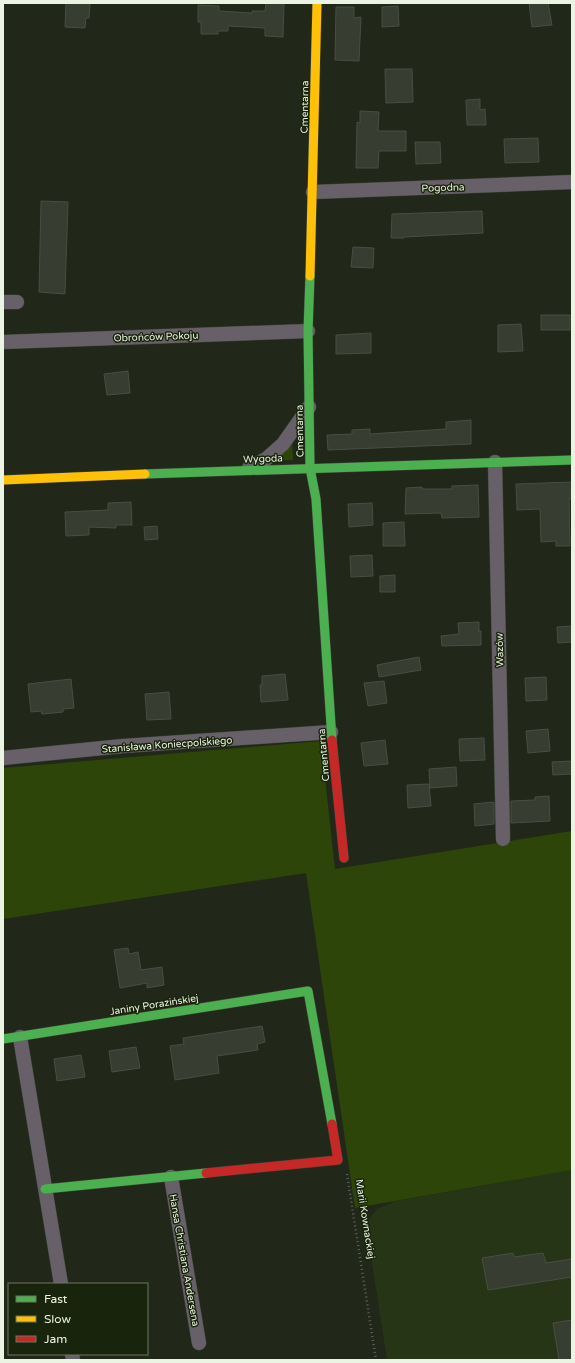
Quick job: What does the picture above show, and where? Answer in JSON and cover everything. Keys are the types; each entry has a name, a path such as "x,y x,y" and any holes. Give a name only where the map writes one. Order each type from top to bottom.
{"street":[{"name":"Cmentarna","path":"317,3 308,331 310,468 316,499 331,732 344,858"},
{"name":"Pogodna","path":"313,192 572,182"},
{"path":"3,302 17,302"},
{"name":"Obrońców Pokoju","path":"3,342 308,331"},
{"path":"247,470 266,459 283,444 310,407"},
{"name":"Wygoda","path":"3,480 247,470 572,460"},
{"name":"Wazów","path":"495,462 503,839"},
{"name":"Stanisława Koniecpolskiego","path":"3,758 123,746 331,732"},
{"name":"Janiny Porazińskiej","path":"3,1039 308,991 338,1160"},
{"path":"20,1037 60,1283"},
{"path":"45,1189 338,1160"},
{"name":"Hansa Christiana Andersena","path":"170,1177 200,1342"}],"path":[{"name":"Marii Kownackiej","path":"338,1160 348,1175 376,1360"}],"shaded area":[{"path":"572,1170 572,1360 387,1360 366,1223 377,1209 396,1201"}],"green space":[{"path":"292,441 293,460 270,461"},
{"path":"321,741 335,869 572,831 572,1170 355,1208 306,873 3,919 3,768"}],"building":[{"path":"66,3 90,3 89,18 86,18 85,28 65,27"},
{"path":"266,3 284,3 283,37 265,36 265,28 228,26 228,31 218,31 218,34 201,34 201,22 198,22 198,5 219,6 219,11 252,13 252,11 265,11"},
{"path":"529,3 548,3 552,25 532,27"},
{"path":"398,6 399,26 382,27 382,7"},
{"path":"336,7 354,7 354,18 361,17 359,61 335,60"},
{"path":"385,69 412,69 413,102 386,103"},
{"path":"480,99 480,110 485,109 486,125 467,125 466,100"},
{"path":"360,111 379,112 378,131 406,131 406,151 379,151 378,168 356,168 357,122 360,123"},
{"path":"538,138 539,162 505,163 504,139"},
{"path":"415,142 440,142 441,163 416,164"},
{"path":"41,201 68,202 65,294 39,292"},
{"path":"482,211 483,233 391,238 392,214"},
{"path":"353,247 374,248 373,268 351,267"},
{"path":"541,315 570,315 570,330 541,330"},
{"path":"521,324 523,351 498,352 498,325"},
{"path":"371,333 371,353 336,354 336,335"},
{"path":"128,371 130,393 107,395 104,374"},
{"path":"471,420 471,444 328,450 327,435 352,434 352,430 370,429 370,434 446,429 446,422"},
{"path":"572,482 572,499 569,499 570,546 556,546 556,541 541,542 540,509 517,510 516,484"},
{"path":"478,485 479,517 442,518 441,513 405,514 406,488 422,487 422,489 452,489 452,486"},
{"path":"131,502 132,525 116,525 116,528 89,527 89,535 66,536 65,512 108,510 108,503"},
{"path":"372,503 373,525 349,527 348,504"},
{"path":"404,522 405,546 383,546 383,523"},
{"path":"157,526 158,539 145,540 144,527"},
{"path":"372,555 373,576 351,577 350,556"},
{"path":"395,575 395,592 380,592 380,576"},
{"path":"479,622 479,632 481,631 481,645 442,646 441,636 459,634 458,623"},
{"path":"572,626 572,642 558,643 557,627"},
{"path":"419,657 421,670 379,677 377,665"},
{"path":"285,674 288,700 261,702 260,685 262,685 262,676"},
{"path":"546,677 547,700 526,701 525,678"},
{"path":"71,679 74,708 63,709 63,712 42,714 41,711 31,712 28,684"},
{"path":"384,681 387,703 368,706 364,683"},
{"path":"169,692 171,719 147,720 145,694"},
{"path":"548,729 550,751 528,753 526,731"},
{"path":"484,738 485,760 460,761 459,739"},
{"path":"385,740 388,764 364,766 361,743"},
{"path":"572,761 572,774 553,775 552,762"},
{"path":"456,767 457,786 430,788 429,769"},
{"path":"429,784 431,806 408,808 407,785"},
{"path":"549,796 550,821 511,823 511,801 535,800 535,797"},
{"path":"494,802 494,824 475,826 474,804"},
{"path":"128,948 129,954 138,952 141,970 162,967 164,985 147,988 147,983 120,988 114,950"},
{"path":"262,1026 265,1042 257,1044 258,1050 217,1056 219,1073 175,1080 170,1046 184,1044 183,1038"},
{"path":"136,1047 140,1068 112,1072 109,1051"},
{"path":"81,1055 85,1077 57,1081 54,1059"},
{"path":"513,1253 514,1257 543,1253 546,1263 572,1259 572,1277 488,1290 482,1258"},
{"path":"572,1320 572,1360 559,1360 553,1323"}],"traffic: fast":[{"path":"310,276 308,331 310,468 316,499 332,740"},
{"path":"145,474 572,460"},
{"path":"3,1039 308,991 332,1124"},
{"path":"45,1189 206,1173"}],"traffic: slow":[{"path":"310,276 317,3"},
{"path":"3,480 145,474"}],"traffic: jam":[{"path":"332,740 344,858"},
{"path":"206,1173 338,1160 332,1124"}]}
